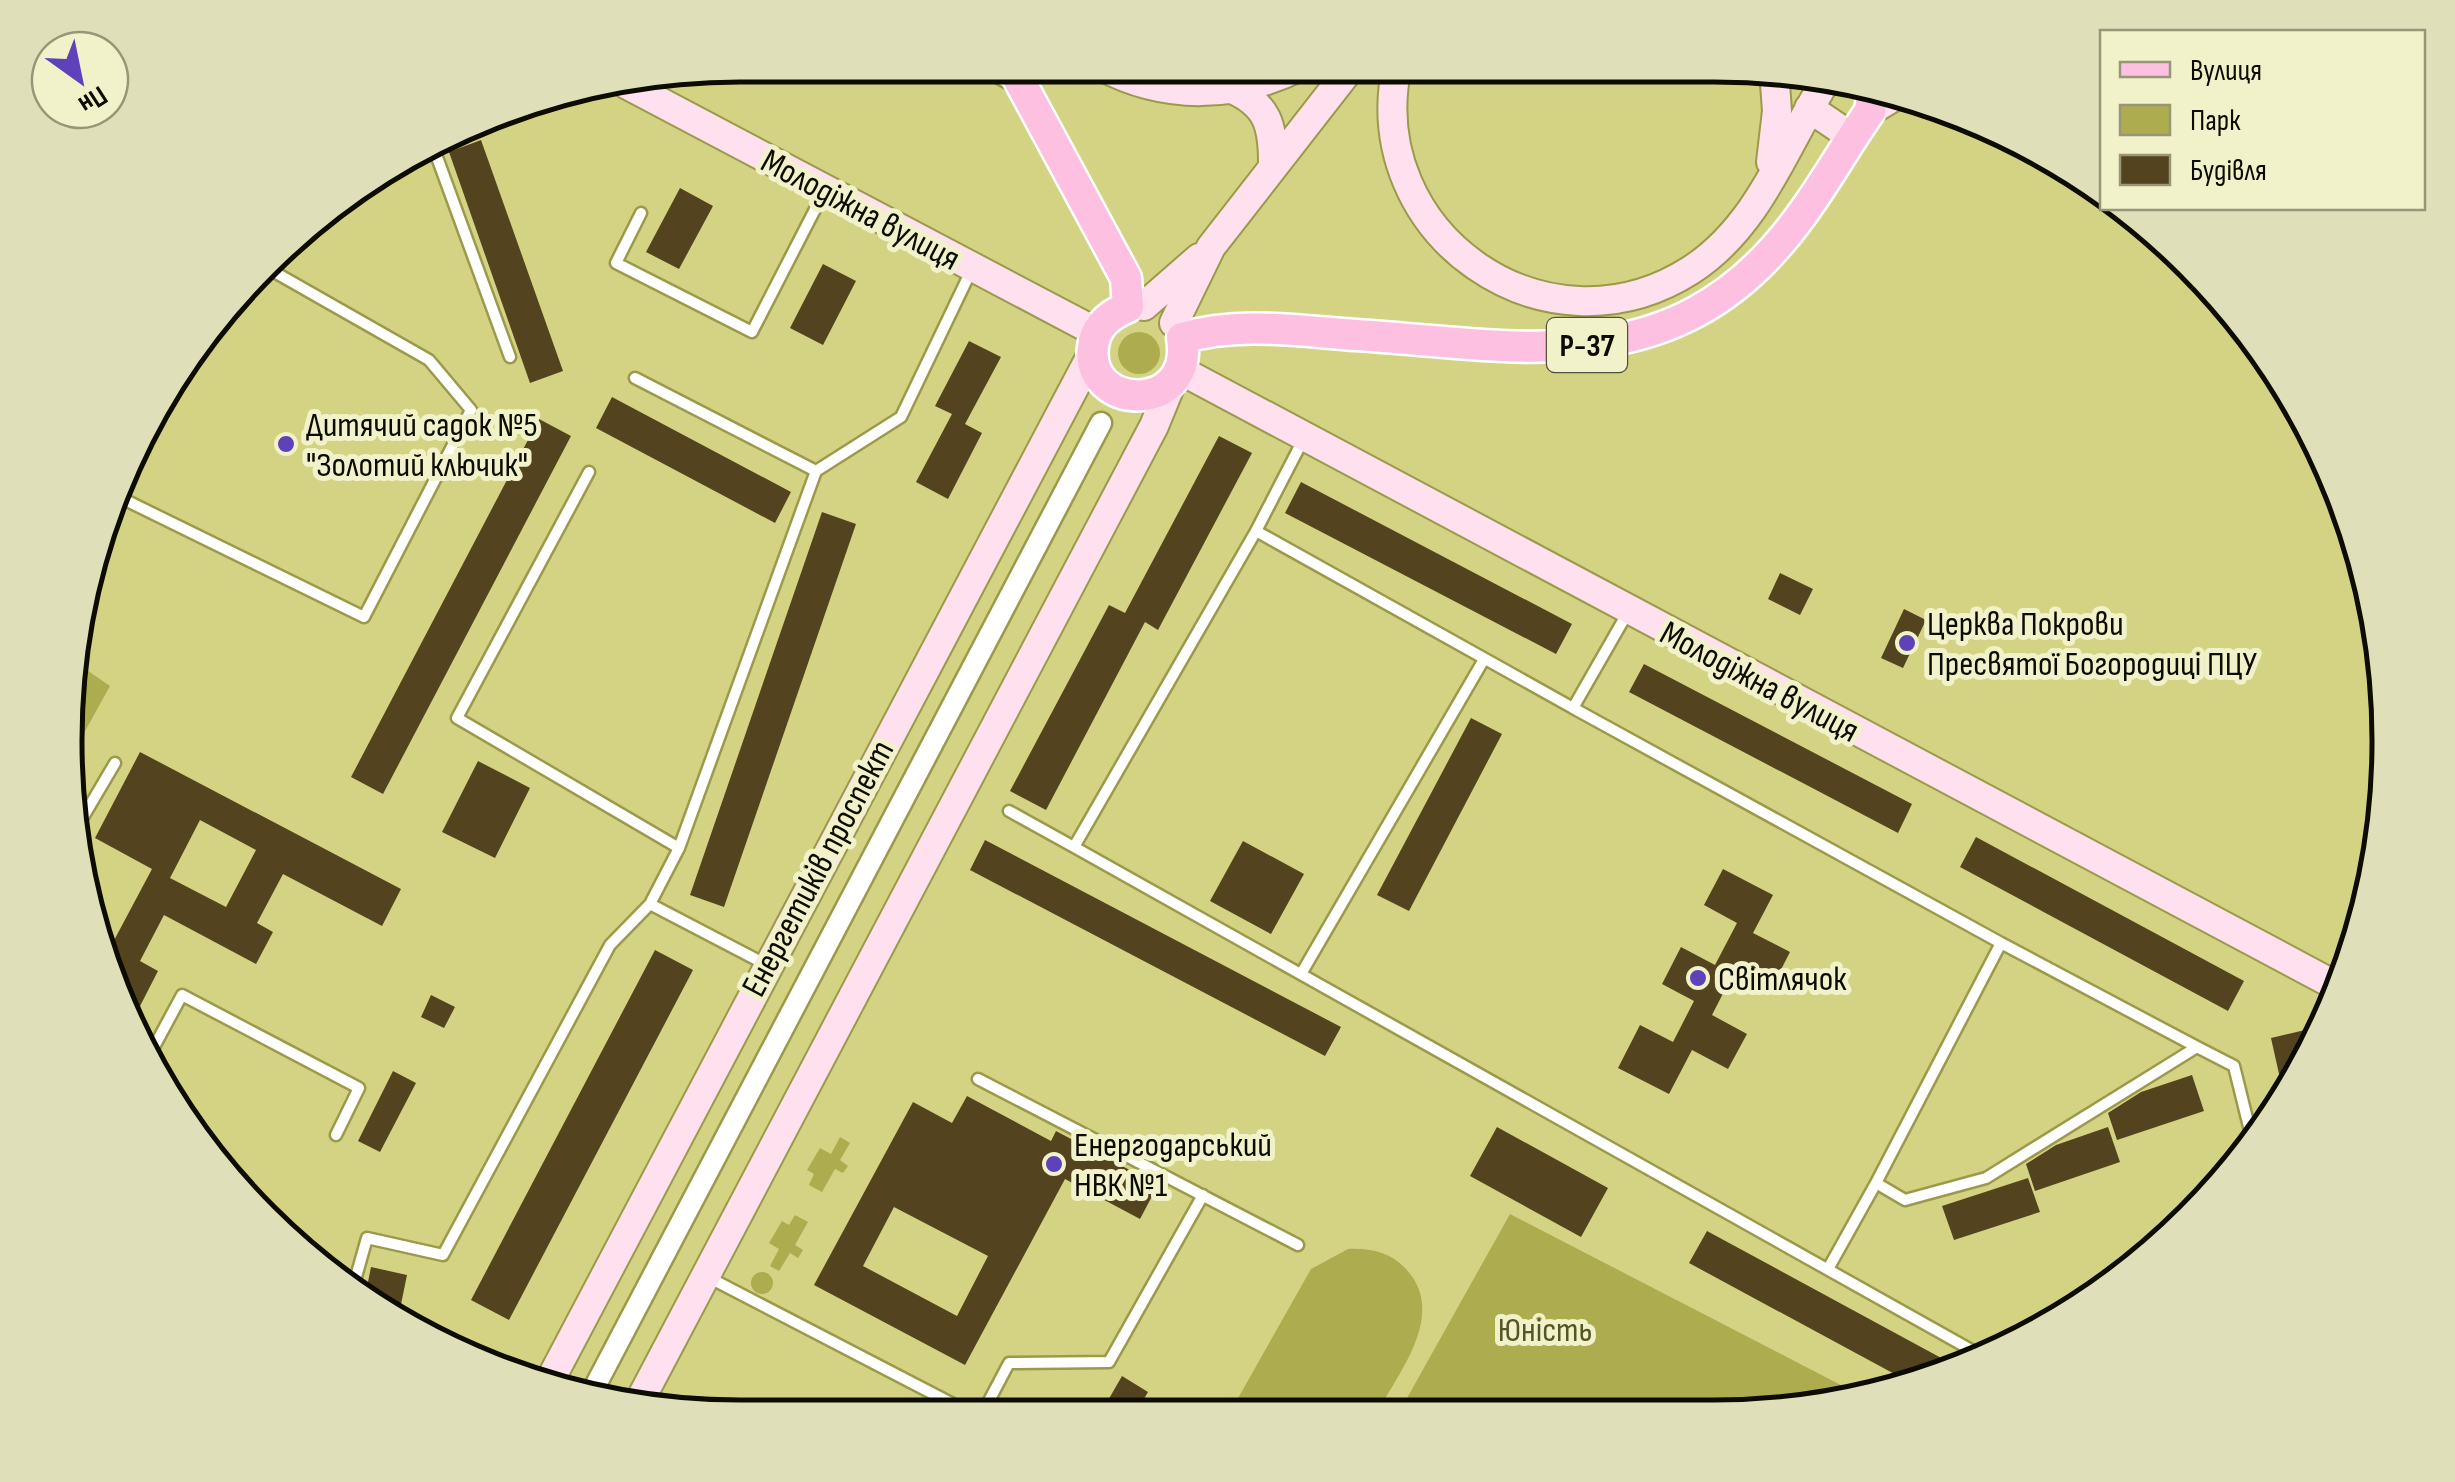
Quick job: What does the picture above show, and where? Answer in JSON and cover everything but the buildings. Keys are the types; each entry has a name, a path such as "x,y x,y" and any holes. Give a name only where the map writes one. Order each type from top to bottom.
{"main road":[{"path":"1019,82 1126,278 1136,306 1104,321 1094,343 1104,382 1130,396 1160,392 1176,376 1178,331"},
{"name":"Р-37","path":"1178,331 1262,329 1567,347 1663,330 1710,304 1764,259 1792,227 1852,137 1870,102"}],"street":[{"path":"1138,82 1176,91 1232,89 1253,82"},
{"path":"1273,163 1325,82"},
{"path":"1136,306 1160,312 1178,331 1211,247 1339,82"},
{"path":"1395,82 1392,101 1400,166 1419,208 1456,252 1523,291 1592,300 1662,285 1722,246 1762,194 1819,91"},
{"path":"1762,194 1776,136 1774,86"},
{"path":"1232,89 1259,104 1268,115 1273,163"},
{"name":"Молодіжна вулиця","path":"639,91 973,268 1094,343"},
{"path":"1808,108 1852,137"},
{"path":"1136,306 1211,247"},
{"name":"Енергетиків проспект","path":"554,1372 1094,343"},
{"path":"644,1392 1144,444 1176,376"},
{"name":"Молодіжна вулиця","path":"1176,376 1304,439 2327,980"},
{"path":"597,1383 1101,423"}],"lane":[{"path":"1005,82 1025,93"},
{"path":"437,157 510,356"},
{"path":"641,213 616,263 752,332 824,190"},
{"path":"356,1275 367,1238 443,1256 610,944 650,904 678,848 816,471 901,417 973,268"},
{"path":"128,501 364,617 471,410 429,360 277,273"},
{"path":"635,378 816,471"},
{"path":"1074,847 1256,531 1304,439"},
{"path":"589,472 457,718 678,848"},
{"path":"1256,531 1483,661 2234,1066 2248,1126"},
{"path":"1573,708 1628,612"},
{"path":"1301,974 1483,661"},
{"path":"87,811 115,764"},
{"path":"1008,811 1968,1348"},
{"path":"650,904 766,964"},
{"path":"1828,1269 2001,943"},
{"path":"156,1043 182,995 360,1088 336,1135"},
{"path":"1876,1183 1905,1200 1986,1178 2198,1047"},
{"path":"978,1078 1298,1245"},
{"path":"987,1400 1009,1363 1109,1362 1203,1196"},
{"path":"706,1276 947,1400"}],"green space":[{"path":"1139,332 1154,338 1160,353 1154,368 1139,374 1124,368 1118,353 1124,338"},
{"path":"87,670 110,686 82,736"},
{"path":"840,1137 850,1143 840,1160 848,1166 843,1173 835,1169 822,1192 809,1185 814,1174 807,1170 820,1148 831,1154"},
{"name":"Юність","path":"1510,1214 1844,1387 1714,1400 1406,1400"},
{"path":"795,1215 808,1222 795,1245 803,1250 798,1258 790,1253 779,1271 770,1266 779,1249 769,1243 782,1221 789,1225"},
{"path":"1348,1249 1379,1252 1405,1268 1417,1286 1422,1304 1421,1323 1406,1362 1384,1400 1237,1400 1311,1269"},
{"path":"762,1272 770,1275 770,1291 762,1294 754,1291 751,1283 754,1275"}],"place":[{"name":"Дитячий садок №5 \"Золотий ключик\"","path":"286,444"},
{"name":"Церква Покрови Пресвятої Богородиці ПЦУ","path":"1907,643"},
{"name":"Світлячок","path":"1698,978"},
{"name":"Енергодарський НВК №1","path":"1054,1164"}]}
